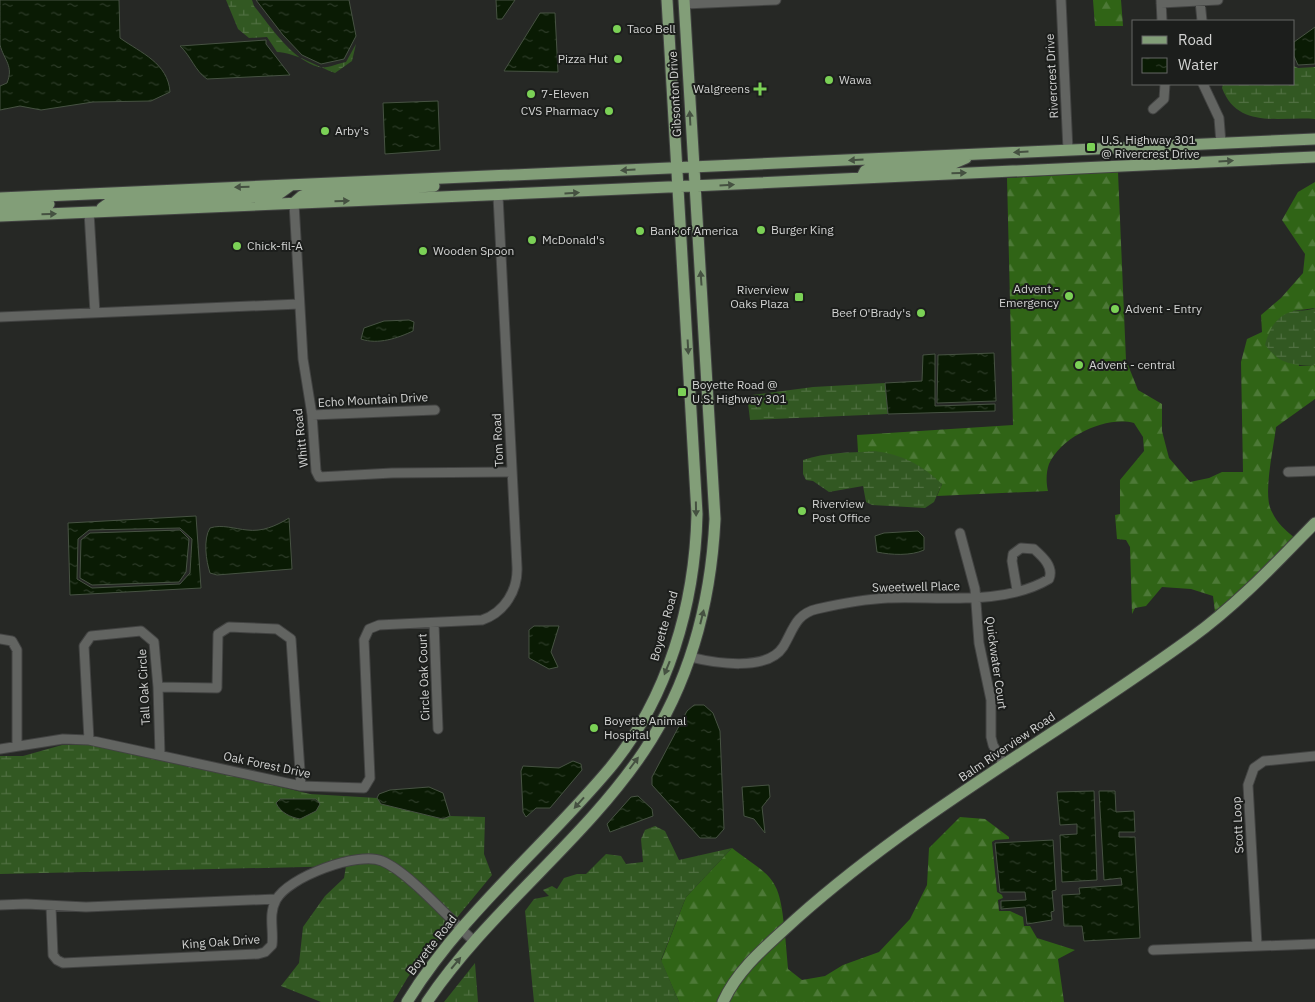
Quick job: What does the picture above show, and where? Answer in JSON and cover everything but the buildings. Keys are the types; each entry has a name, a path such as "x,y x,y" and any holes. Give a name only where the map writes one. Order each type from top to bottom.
{"main road":[{"name":"Gibsonton Drive","path":"667,0 676,168"},
{"name":"Gibsonton Drive","path":"684,2 695,187"},
{"path":"0,198 1315,139"},
{"path":"1068,150 1069,168"},
{"path":"862,177 865,171 871,168 952,164 975,154"},
{"path":"0,216 678,188 862,177 1315,157"},
{"name":"Boyette Road","path":"406,1002 439,954 611,767 650,706 668,666 691,580 697,514 676,168"},
{"path":"294,203 302,196 312,193 413,188 445,184 463,178"},
{"path":"92,212 109,203 266,196 280,194 290,185"},
{"path":"427,1002 444,977 474,941 588,819 638,759 664,716 690,657 701,622 710,578 715,519 695,187"},
{"path":"0,206 73,203 97,194"},
{"name":"Balm Riverview Road","path":"723,1002 734,979 751,959 828,891 889,844 1192,637 1265,575 1315,523"}],"street":[{"path":"684,2 776,0"},
{"name":"Rivercrest Drive","path":"1062,0 1068,150"},
{"path":"1162,20 1161,1 1218,0"},
{"path":"1200,1 1202,20"},
{"path":"1153,109 1164,99 1165,85"},
{"path":"1203,85 1219,118 1221,143"},
{"path":"1208,96 1211,85"},
{"name":"Tom Road","path":"434,624 486,619 498,612 510,596 517,571 498,196"},
{"name":"Whitt Road","path":"294,203 303,359 312,415 316,471 322,478 392,473 512,472"},
{"path":"92,212 95,313"},
{"path":"0,317 299,304"},
{"name":"Echo Mountain Drive","path":"312,415 435,410"},
{"path":"1288,472 1315,470"},
{"name":"Quickwater Court","path":"960,533 972,572 976,598 979,643 991,700 991,737 993,746 1004,765"},
{"name":"Sweetwell Place","path":"690,657 722,662 763,661 779,652 799,619 816,609 886,598 976,598 1017,590 1043,582 1050,576 1046,562 1034,549 1021,548 1013,554 1012,561 1017,590"},
{"name":"Circle Oak Court","path":"434,624 438,729"},
{"name":"Oak Forest Drive","path":"0,749 63,739 89,740 301,786 357,790 364,788 370,778 364,640 369,629 379,625 434,624"},
{"path":"158,687 217,688 218,634 229,627 277,629 291,639 301,786"},
{"name":"Tall Oak Circle","path":"89,740 84,646 92,636 141,631 154,642 158,687 160,755"},
{"path":"0,639 12,641 17,650 17,746"},
{"name":"Scott Loop","path":"1257,945 1248,785 1254,768 1264,761 1315,756"},
{"path":"0,906 26,904 51,907 276,899 289,886 306,874 357,859 371,858 393,867 474,941"},
{"name":"King Oak Drive","path":"51,907 53,955 57,960 64,963 265,952 272,945 271,914 276,899"},
{"path":"1153,950 1315,944"}],"green space":[{"path":"226,0 252,0 254,6 275,33 301,58 277,52 267,37 249,38 238,29"},
{"path":"1093,0 1121,0 1123,26 1095,26"},
{"path":"356,44 352,61 335,73 321,67 329,67 346,62"},
{"path":"301,58 321,67 309,63"},
{"path":"1295,66 1315,67 1315,119 1274,119 1249,115 1238,110 1229,101 1222,88 1223,85 1295,85"},
{"path":"1118,172 1126,360 1138,390 1162,404 1162,431 1169,458 1190,482 1209,478 1222,472 1243,472 1241,362 1247,339 1262,332 1261,315 1281,298 1303,273 1305,254 1282,220 1298,192 1315,182 1315,308 1293,311 1299,366 1315,365 1315,399 1276,427 1268,483 1269,505 1272,512 1276,520 1295,538 1218,612 1215,612 1213,596 1191,589 1162,587 1146,606 1135,608 1132,614 1130,547 1126,540 1117,539 1115,515 1120,514 1120,480 1144,451 1143,437 1134,423 1111,423 1098,426 1074,437 1055,454 1049,464 1047,470 1048,491 937,496 942,484 858,452 857,435 1013,425 1007,178"},
{"path":"1315,308 1315,365 1293,364 1281,360 1270,351 1265,345 1269,333 1283,315"},
{"path":"885,383 888,414 750,420 748,403 752,395 813,387"},
{"path":"874,451 911,461 934,477 942,484 934,502 925,508 872,505 866,502 863,486 829,492 813,481 806,480 803,474 803,460 812,457"},
{"path":"104,744 310,794 377,798 381,804 442,819 450,816 485,817 484,854 492,875 408,977 393,1002 321,1002 281,986 299,963 303,927 325,896 344,878 346,866 0,874 0,756 23,756 62,745"},
{"path":"960,817 985,819 1009,837 1009,839 992,842 997,892 1003,898 998,900 999,911 1010,911 1023,917 1024,926 1030,926 1037,938 1075,950 1058,959 1064,1002 727,1002 738,981 785,934 788,969 802,980 825,976 843,965 879,952 910,919 927,885 929,848"},
{"path":"655,826 665,831 679,860 732,848 686,897 661,960 679,1002 534,1002 525,911 534,899 549,896 543,890 552,886 557,889 564,878 577,874 586,874 606,854 621,856 626,864 643,862 641,839 645,830"},
{"path":"732,848 764,872 775,886 782,909 784,925 719,1002 679,1002 661,961 686,897"},
{"path":"475,963 478,1002 444,1002"}],"water":[{"path":"0,0 119,0 120,38 145,54 159,66 168,82 170,92 151,101 93,102 41,110 20,106 0,110 0,86 7,83 9,67 0,45"},
{"path":"256,0 349,0 356,36 344,59 321,64 302,55 283,35"},
{"path":"496,0 515,0 502,19 497,19"},
{"path":"540,13 555,13 558,72 504,71"},
{"path":"1315,27 1315,64 1298,65 1295,58 1295,41"},
{"path":"266,40 266,44 290,75 207,79 199,72 180,46"},
{"path":"438,101 440,150 385,154 383,103"},
{"path":"409,320 414,322 413,331 407,334 381,341 361,339 364,328 384,321"},
{"path":"994,353 996,401 937,403 938,355"},
{"path":"935,354 935,406 995,404 995,411 888,414 885,383 922,381 923,355"},
{"path":"196,516 201,588 70,595 68,523","holes":["180,528 192,539 190,573 180,584 92,588 77,579 78,539 89,530"]},
{"path":"289,518 292,569 217,575 210,573 206,556 206,538 210,528 224,527 258,530 274,526"},
{"path":"180,530 189,539 186,572 179,582 92,585 80,578 81,540 90,533"},
{"path":"918,531 924,537 924,550 901,554 877,552 875,536 884,533"},
{"path":"534,626 559,626 551,652 558,667 549,669 529,658 529,630"},
{"path":"694,705 704,705 713,713 720,731 724,829 716,838 700,838 652,785 652,777 687,711"},
{"path":"573,761 581,764 582,770 550,808 536,808 526,817 523,812 521,771 523,766 559,768"},
{"path":"769,785 770,797 762,807 765,833 754,819 744,816 742,787"},
{"path":"429,787 443,793 450,816 443,819 381,804 377,798 379,794 390,790"},
{"path":"1094,791 1097,880 1062,882 1060,835 1077,834 1077,824 1060,825 1057,792"},
{"path":"1099,791 1115,791 1116,812 1134,811 1135,832 1119,832 1119,837 1135,837 1140,938 1084,941 1082,926 1064,926 1062,895 1080,894 1079,888 1122,885 1121,878 1104,880"},
{"path":"638,796 652,809 653,816 610,832 607,824 631,797"},
{"path":"280,799 316,799 320,804 316,811 300,819 289,816 280,809 276,803"},
{"path":"1053,840 1056,890 1052,891 1054,911 1051,912 1052,920 1027,924 1025,907 1001,909 1001,901 1026,900 1025,892 1000,892 995,843"}],"place":[{"name":"Taco Bell","path":"617,29"},
{"name":"Pizza Hut","path":"618,59"},
{"name":"Wawa","path":"829,80"},
{"name":"Walgreens","path":"760,89"},
{"name":"7-Eleven","path":"531,94"},
{"name":"CVS Pharmacy","path":"609,111"},
{"name":"Arby's","path":"325,131"},
{"name":"U.S. Highway 301 @ Rivercrest Drive","path":"1091,147"},
{"name":"Burger King","path":"761,230"},
{"name":"Bank of America","path":"640,231"},
{"name":"McDonald's","path":"532,240"},
{"name":"Chick-fil-A","path":"237,246"},
{"name":"Wooden Spoon","path":"423,251"},
{"name":"Advent - Emergency","path":"1069,296"},
{"name":"Riverview Oaks Plaza","path":"799,297"},
{"name":"Advent - Entry","path":"1115,309"},
{"name":"Beef O'Brady's","path":"921,313"},
{"name":"Advent - central","path":"1079,365"},
{"name":"Boyette Road @ U.S. Highway 301","path":"682,392"},
{"name":"Riverview Post Office","path":"802,511"},
{"name":"Boyette Animal Hospital","path":"594,728"}]}
